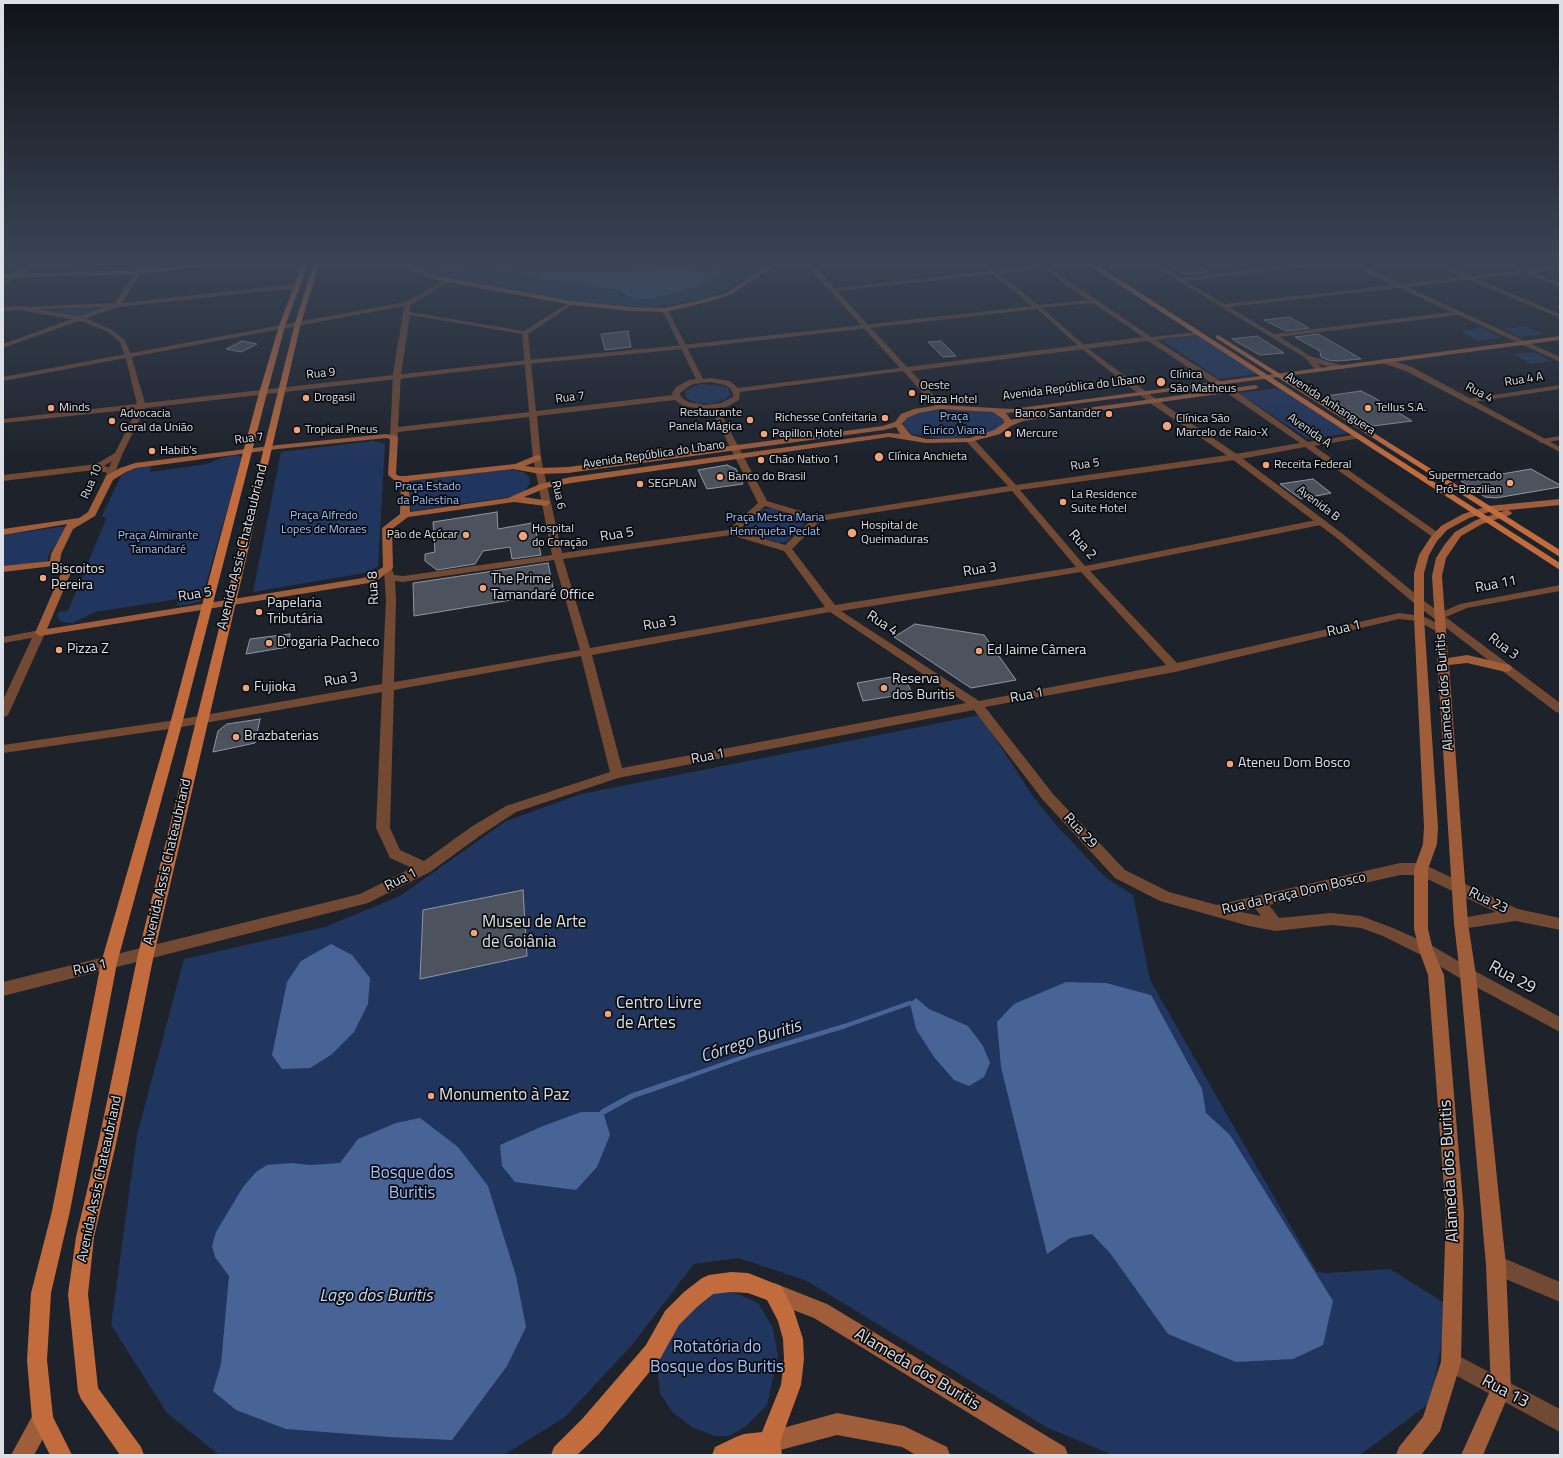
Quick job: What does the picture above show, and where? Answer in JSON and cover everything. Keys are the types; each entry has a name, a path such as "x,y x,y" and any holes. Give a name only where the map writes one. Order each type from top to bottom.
{"main road":[{"name":"Avenida Assis Chateaubriand","path":"61,1455 43,1419 36,1360 41,1293 62,1204 109,963 176,724 281,330"},
{"name":"Avenida Assis Chateaubriand","path":"131,1454 88,1392 78,1294 85,1237 107,1144 146,954 296,330"},
{"name":"Avenida Anhanguera","path":"1192,330 1264,377 1276,380"},
{"name":"Avenida Anhanguera","path":"1202,330 1357,436 1560,567"},
{"name":"Avenida República do Líbano","path":"1008,424 1021,419 1230,391 1316,370 1560,338"},
{"name":"Avenida República do Líbano","path":"1276,380 1288,382 1399,365 1560,344"},
{"name":"Avenida República do Líbano","path":"995,410 1012,411 1264,377"},
{"name":"Avenida Anhanguera","path":"1288,382 1560,554"},
{"path":"940,407 995,410 1007,418 1008,424 997,432 970,440 926,441 908,437 901,430 898,424 904,416 909,413 940,407"},
{"name":"Avenida República do Líbano","path":"405,479 513,466 540,471 568,470 884,428 898,424"},
{"path":"394,434 392,474 397,478 405,479 406,514"},
{"name":"Rua 7","path":"110,475 135,466 267,448 394,434"},
{"path":"819,436 825,445"},
{"name":"Avenida República do Líbano","path":"406,514 510,500 543,486 571,480 889,436 908,437"},
{"path":"513,466 527,463 537,458"},
{"name":"Rua 10","path":"55,563 56,554 69,527 92,514 110,475"},
{"path":"510,500 531,500 546,503"},
{"name":"Alameda dos Buritis","path":"1407,1455 1432,1423 1451,1362 1456,1214 1436,975 1426,950 1421,929 1420,883 1422,869 1430,844 1430,827 1419,618 1419,574 1424,555 1437,536 1453,522 1474,512 1488,509 1560,502"},
{"name":"Alameda dos Buritis","path":"1472,1455 1501,1389 1496,1265 1468,975 1460,923 1459,886 1437,576 1440,558 1458,534 1498,515 1560,508"},
{"name":"Rua 8","path":"389,572 388,528 406,514"},
{"path":"3,532 83,519"},
{"path":"3,569 55,563 67,570 40,633"},
{"name":"Rua 5","path":"40,633 230,604 365,581 389,572"},
{"path":"1443,662 1467,659 1506,668"},
{"path":"562,1455 592,1426 653,1352 672,1318 691,1299 709,1285 731,1282 748,1283 774,1293 787,1318 793,1339 794,1359 791,1385 770,1449"},
{"name":"Alameda dos Buritis","path":"774,1293 820,1311 1057,1455"},
{"path":"22,1455 43,1419"},
{"path":"723,1455 744,1445 770,1449 836,1424 904,1437 939,1455"}],"street":[{"path":"3,346 49,330"},
{"path":"108,330 122,340 128,355 142,407"},
{"path":"3,379 261,330"},
{"path":"394,434 397,378 404,330"},
{"path":"508,330 525,333 529,330"},
{"path":"675,330 701,381"},
{"name":"Rua 9","path":"3,421 142,407 528,362 837,330"},
{"path":"868,330 940,407"},
{"name":"Avenida B","path":"1064,330 1084,348 1153,401 1234,457 1341,537 1429,610"},
{"name":"Avenida A","path":"1137,330 1230,391 1437,536"},
{"path":"1264,330 1306,356 1332,366 1343,367"},
{"path":"1274,336 1322,330"},
{"path":"1496,330 1560,360"},
{"name":"Rua 6","path":"525,333 534,414 537,458 546,503 558,558 582,638 617,774"},
{"path":"736,390 903,368 1084,348 1196,333"},
{"path":"1306,356 1318,368 1316,370"},
{"name":"Rua 4","path":"1385,361 1409,369 1560,450"},
{"path":"701,381 727,383 736,390 738,394 731,402 714,407 686,404 676,397 676,393 679,389 685,385 701,381"},
{"name":"Rua 4 A","path":"1467,401 1560,387"},
{"name":"Rua 7","path":"394,434 534,414 676,397"},
{"name":"Rua 10","path":"110,475 118,455 142,407"},
{"path":"714,407 763,503 817,518 787,549 731,532"},
{"name":"Rua 5","path":"817,518 1234,457 1357,436"},
{"path":"1542,441 1560,438"},
{"name":"Rua 2","path":"970,440 1014,488 1083,568 1175,668"},
{"path":"3,478 86,468 103,464 118,455"},
{"path":"86,468 101,468 110,475"},
{"path":"731,532 763,503"},
{"name":"Rua 3","path":"3,749 176,724 388,688 832,609 1083,568 1321,522"},
{"name":"Rua 5","path":"389,572 403,579 731,532"},
{"name":"Rua 4","path":"787,549 832,609 978,706"},
{"name":"Rua 8","path":"389,572 391,600 383,828 395,854 425,868"},
{"name":"Rua 11","path":"1440,623 1464,606 1560,588"},
{"name":"Rua 3","path":"1429,610 1440,623 1506,668 1560,709"},
{"name":"Rua 1","path":"3,989 363,899 425,868 476,830 511,809 617,774 1175,668 1399,616 1419,618 1440,623"},
{"path":"3,713 40,633"},
{"name":"Rua 5","path":"3,640 40,633"},
{"name":"Rua 29","path":"978,706 1048,797 1120,874 1164,897 1215,912"},
{"name":"Rua da Praça Dom Bosco","path":"1215,912 1400,869 1422,869"},
{"path":"1422,869 1459,886"},
{"name":"Rua 23","path":"1459,886 1516,915 1560,924"},
{"path":"1258,901 1275,925"},
{"name":"Rua da Praça Dom Bosco","path":"1215,912 1275,925 1331,919 1361,922 1388,932 1426,950"},
{"name":"Rua 23","path":"1460,923 1516,915"},
{"path":"1426,950 1468,975"},
{"name":"Rua 29","path":"1468,975 1560,1025"},
{"path":"1496,1265 1560,1292"},
{"name":"Rua 13","path":"1451,1362 1560,1421"}],"green space":[{"path":"1486,330 1501,338 1478,340 1460,331"},
{"path":"1505,330 1535,330 1544,334 1520,337"},
{"path":"1198,336 1257,374 1219,379 1162,340"},
{"path":"1534,352 1552,361 1531,364 1513,354"},
{"path":"700,384 723,386 728,388 731,395 724,400 710,404 696,403 686,398 685,392 688,389"},
{"path":"1278,388 1349,433 1308,439 1239,393"},
{"name":"Praça Eurico Viana","path":"954,409 993,412 1002,418 1004,424 998,429 977,436 944,439 912,434 903,426 905,419 917,414 936,410"},
{"name":"Praça Alfredo Lopes de Moraes","path":"373,441 385,444 378,566 370,572 253,592 281,452"},
{"name":"Praça Almirante Tamandaré","path":"237,455 242,457 201,601 177,606 178,599 95,612 73,623 62,622 57,618 58,612 68,611 106,519 102,516 121,476 128,471 151,466 150,472 207,464 224,457"},
{"name":"Praça Estado da Palestina","path":"509,469 523,472 529,477 530,483 524,492 516,496 411,511 410,481"},
{"name":"Praça Mestra Maria Henriqueta Peclat","path":"772,508 805,518 806,522 787,542 780,543 745,532 744,528 763,509"},
{"path":"67,526 49,555 48,561 3,567 3,535"},
{"name":"Bosque dos Buritis","path":"980,715 1034,798 1058,827 1105,877 1133,895 1150,980 1317,1272 1327,1273 1390,1269 1448,1305 1431,1402 1360,1455 1112,1455 1046,1427 807,1281 739,1258 694,1264 632,1345 565,1417 504,1455 219,1455 167,1413 111,1325 137,1135 184,959 325,927 400,896 506,821 581,794"},
{"name":"Rotatória do Bosque dos Buritis","path":"704,1290 729,1290 758,1303 773,1328 778,1356 767,1405 745,1427 729,1436 715,1436 692,1427 672,1412 660,1393 658,1376 658,1346"}],"water":[{"path":"331,944 352,955 370,978 368,1004 354,1032 331,1055 310,1068 282,1069 272,1055 287,982 301,961"},
{"path":"1066,982 1106,983 1151,995 1202,1089 1206,1113 1230,1135 1333,1301 1323,1345 1293,1359 1236,1362 1168,1334 1110,1253 1092,1234 1070,1238 1047,1254 1001,1067 997,1022 1014,1004"},
{"path":"916,998 929,1009 968,1026 983,1046 990,1063 984,1077 969,1086 954,1080 934,1057 916,1029 910,1003"},
{"path":"581,1112 603,1112 610,1135 597,1167 576,1190 515,1182 502,1166 500,1145 543,1126"},
{"name":"Lago dos Buritis","path":"420,1118 458,1147 488,1186 516,1276 526,1327 507,1366 452,1440 286,1429 236,1410 213,1391 221,1364 229,1276 215,1257 212,1246 216,1232 243,1187 256,1172 267,1165 292,1163 310,1165 340,1163 358,1139 396,1123"}],"building":[{"path":"628,331 631,347 605,350 601,334"},
{"path":"1318,334 1361,359 1337,361 1328,360 1321,357 1320,351 1295,337"},
{"path":"1257,336 1284,353 1260,355 1232,339"},
{"path":"242,341 257,344 241,352 226,349"},
{"path":"941,341 956,356 943,357 928,342"},
{"path":"1361,391 1412,421 1373,426 1326,396"},
{"name":"Banco do Brasil","path":"727,465 736,469 743,484 707,489 698,470"},
{"name":"Supermercado Pró-Brazilian","path":"1531,469 1560,485 1560,487 1496,498 1485,497 1461,481"},
{"path":"1313,479 1331,493 1301,499 1280,484"},
{"name":"Pão de Açúcar","path":"497,512 498,529 532,523 534,531 536,532 541,555 512,559 510,547 483,551 475,564 437,570 425,561 425,554 435,552 433,522"},
{"name":"The Prime Tamandaré Office","path":"548,563 554,593 414,616 413,583"},
{"path":"915,624 984,635 1016,680 971,688 894,637"},
{"name":"Drogaria Pacheco","path":"290,634 288,647 246,654 250,639"},
{"name":"Reserva dos Buritis","path":"903,675 912,693 863,701 857,683"},
{"name":"Brazbaterias","path":"260,719 255,743 213,752 218,731 227,724"},
{"name":"Museu de Arte de Goiânia","path":"523,890 527,956 420,979 423,910"}],"waterway":[{"name":"Córrego Buritis","path":"681,1079 752,1054 845,1026 910,1003"},
{"name":"Córrego Buritis","path":"603,1112 632,1096 684,1078"}],"place":[{"name":"Clínica São Matheus","path":"1161,382"},
{"name":"Oeste Plaza Hotel","path":"912,393"},
{"name":"Drogasil","path":"306,398"},
{"name":"Minds","path":"51,408"},
{"name":"Tellus S.A.","path":"1368,408"},
{"name":"Banco Santander","path":"1109,414"},
{"name":"Richesse Confeitaria","path":"885,418"},
{"name":"Restaurante Panela Mágica","path":"750,420"},
{"name":"Advocacia Geral da União","path":"112,421"},
{"name":"Clínica São Marcelo de Raio-X","path":"1167,426"},
{"name":"Tropical Pneus","path":"297,430"},
{"name":"Papillon Hotel","path":"764,434"},
{"name":"Mercure","path":"1008,434"},
{"name":"Habib's","path":"152,451"},
{"name":"Clínica Anchieta","path":"879,457"},
{"name":"Chão Nativo 1","path":"761,460"},
{"name":"Receita Federal","path":"1266,465"},
{"name":"Banco do Brasil","path":"720,477"},
{"name":"Supermercado Pró-Brazilian","path":"1510,483"},
{"name":"SEGPLAN","path":"640,484"},
{"name":"La Residence Suite Hotel","path":"1063,502"},
{"name":"Hospital de Queimaduras","path":"852,533"},
{"name":"Pão de Açúcar","path":"466,535"},
{"name":"Hospital do Coração","path":"523,536"},
{"name":"Biscoitos Pereira","path":"43,578"},
{"name":"The Prime Tamandaré Office","path":"483,588"},
{"name":"Papelaria Tributária","path":"259,612"},
{"name":"Drogaria Pacheco","path":"269,643"},
{"name":"Pizza Z","path":"59,650"},
{"name":"Ed Jaime Câmera","path":"979,651"},
{"name":"Fujioka","path":"246,688"},
{"name":"Reserva dos Buritis","path":"884,688"},
{"name":"Brazbaterias","path":"236,737"},
{"name":"Ateneu Dom Bosco","path":"1230,764"},
{"name":"Museu de Arte de Goiânia","path":"474,933"},
{"name":"Centro Livre de Artes","path":"608,1014"},
{"name":"Monumento à Paz","path":"431,1096"}]}
